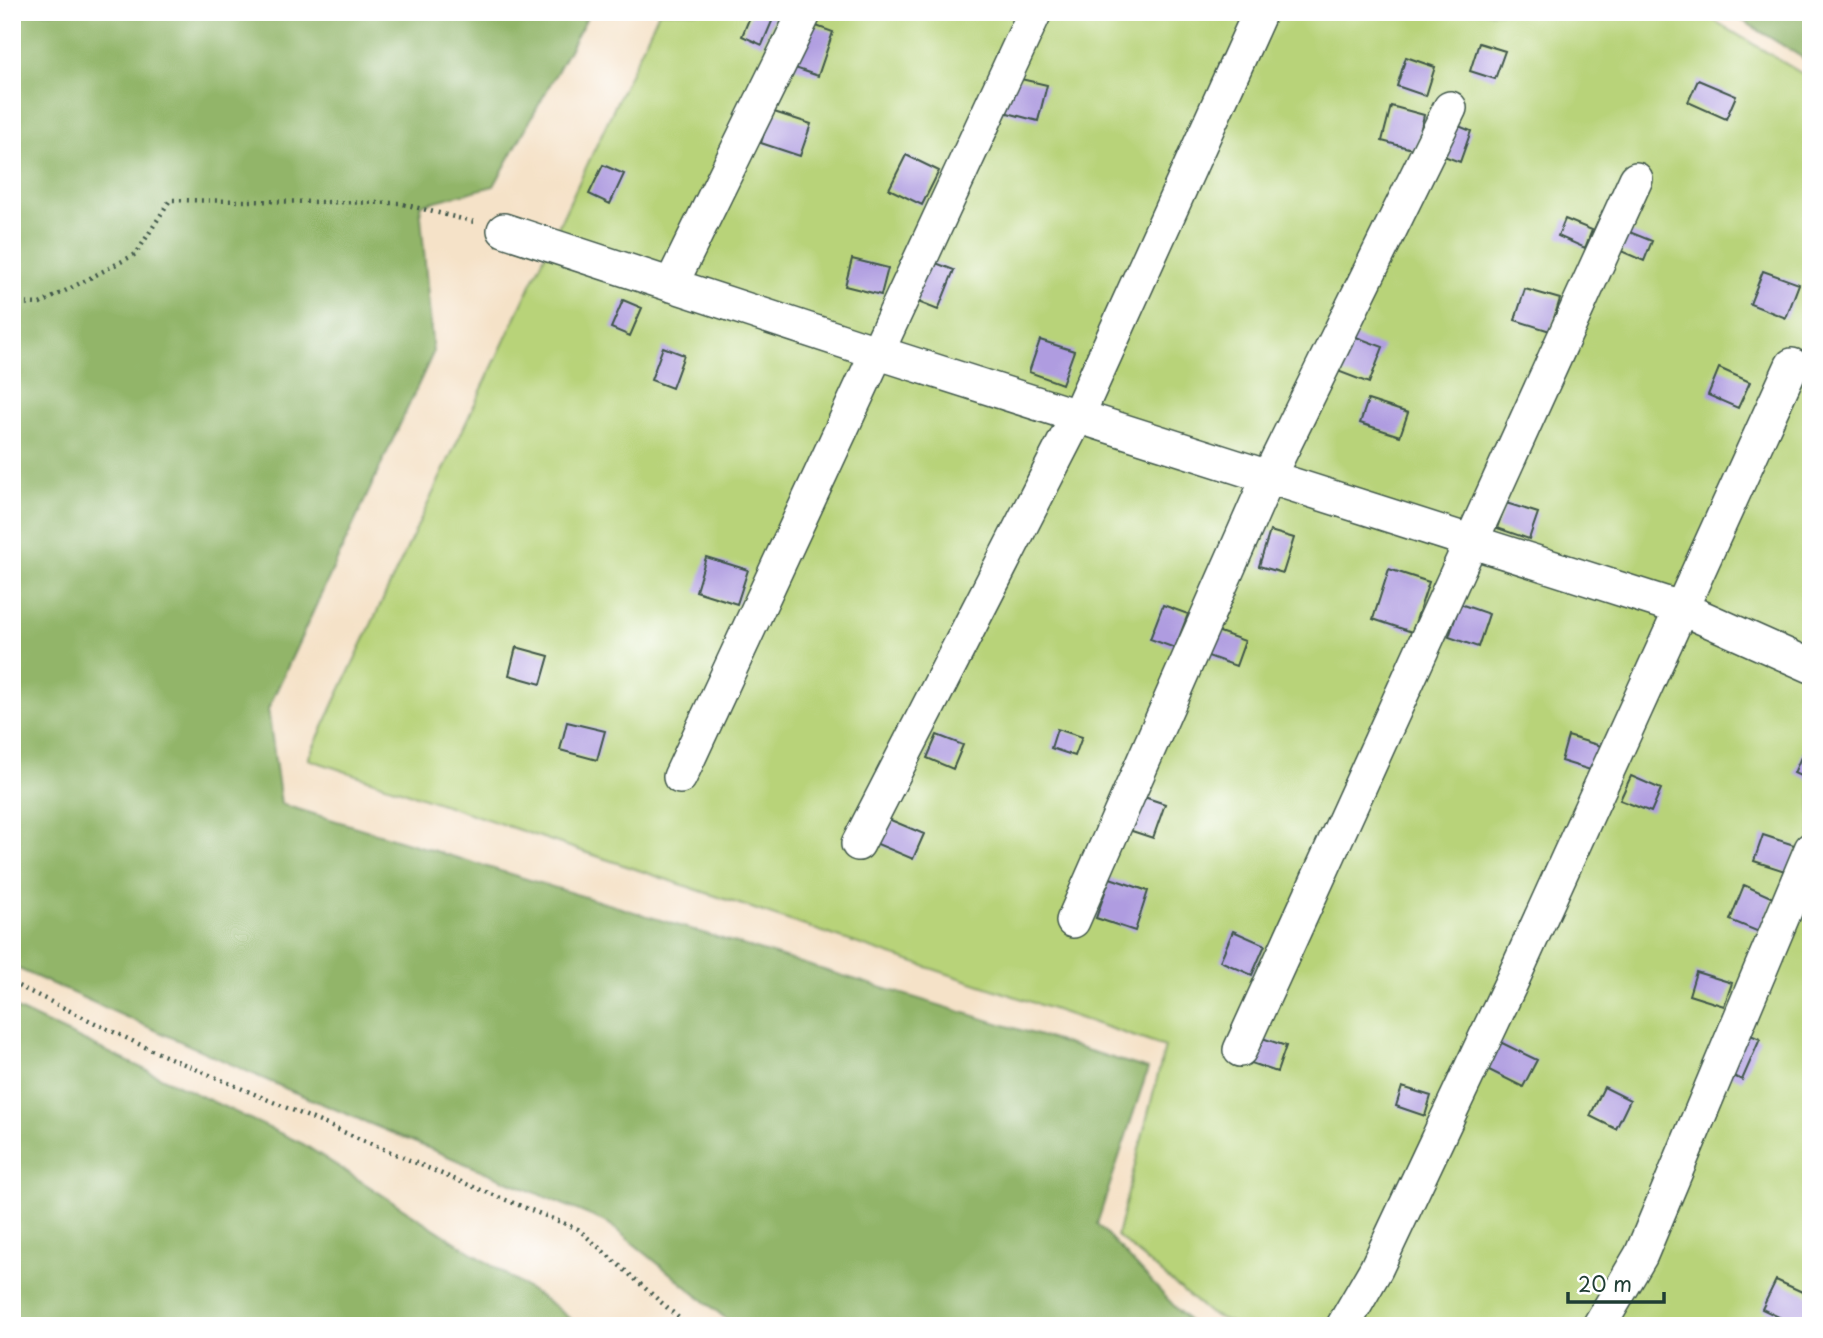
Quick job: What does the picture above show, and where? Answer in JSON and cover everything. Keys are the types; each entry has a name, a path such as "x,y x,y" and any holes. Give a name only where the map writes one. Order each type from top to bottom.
{"street":[{"path":"671,285 805,12"},
{"path":"680,777 1035,12"},
{"path":"858,844 1077,417 1260,12"},
{"path":"1073,921 1268,478 1450,108"},
{"path":"1240,1050 1636,179"},
{"path":"504,230 1077,417 1683,609 1811,666"},
{"path":"1343,1326 1376,1269 1459,1094 1683,609 1792,365"},
{"path":"1599,1326 1640,1255 1811,849"}],"path":[{"path":"12,303 40,304 136,254 170,200 399,203 504,230"},
{"path":"12,983 161,1054 578,1229 688,1326"}],"green space":[{"path":"12,12 590,12 494,186 420,205 433,353 268,709 281,804 1148,1069 1097,1224 1193,1326 735,1326 608,1223 289,1090 12,966"},
{"path":"659,12 1700,12 1811,79 1811,1326 1239,1326 1210,1314 1117,1236 1165,1047 308,759"},
{"path":"1729,12 1811,12 1811,63"},
{"path":"12,1007 303,1144 553,1305 579,1326 12,1326"}],"building":[{"path":"752,12 776,12 762,45 742,36"},
{"path":"808,23 833,32 818,76 792,67"},
{"path":"1479,43 1505,51 1495,79 1470,71"},
{"path":"1406,57 1435,67 1426,96 1397,86"},
{"path":"1008,76 1047,85 1038,121 1000,111"},
{"path":"1698,80 1736,96 1726,119 1688,102"},
{"path":"1391,106 1424,115 1416,150 1382,141"},
{"path":"771,111 811,124 800,156 761,143"},
{"path":"1449,122 1471,131 1460,162 1438,154"},
{"path":"906,155 939,171 922,205 889,189"},
{"path":"603,165 624,174 610,204 589,194"},
{"path":"1565,219 1592,230 1585,248 1558,236"},
{"path":"1622,229 1652,241 1644,261 1614,248"},
{"path":"923,258 954,270 938,310 908,298"},
{"path":"852,259 888,268 881,295 845,286"},
{"path":"1763,271 1799,284 1786,318 1750,304"},
{"path":"1525,289 1560,299 1550,331 1515,320"},
{"path":"623,300 642,308 630,336 611,328"},
{"path":"1348,334 1383,347 1369,383 1335,370"},
{"path":"1040,340 1074,351 1062,384 1029,372"},
{"path":"663,347 684,355 672,388 651,380"},
{"path":"1719,368 1750,382 1738,408 1708,395"},
{"path":"1368,400 1408,413 1400,436 1360,423"},
{"path":"1506,503 1538,513 1529,539 1497,528"},
{"path":"1270,531 1294,538 1283,573 1259,566"},
{"path":"706,557 748,570 737,604 696,591"},
{"path":"1389,569 1429,582 1412,632 1373,619"},
{"path":"1460,604 1489,614 1478,647 1449,637"},
{"path":"1163,605 1188,614 1175,648 1150,639"},
{"path":"1214,630 1245,641 1236,666 1205,655"},
{"path":"516,647 549,656 541,684 509,675"},
{"path":"567,722 605,731 597,760 560,750"},
{"path":"1057,729 1082,737 1075,756 1051,748"},
{"path":"937,735 963,745 953,769 927,758"},
{"path":"1568,736 1604,747 1597,772 1561,761"},
{"path":"1809,739 1811,740 1811,781 1794,773"},
{"path":"1631,776 1661,789 1651,812 1620,800"},
{"path":"1138,795 1165,804 1153,838 1126,829"},
{"path":"886,818 924,834 913,859 875,843"},
{"path":"1763,835 1797,846 1788,872 1754,861"},
{"path":"1110,878 1148,891 1135,931 1096,918"},
{"path":"1744,885 1773,898 1759,932 1730,920"},
{"path":"1233,931 1265,945 1252,975 1220,961"},
{"path":"1696,972 1732,983 1724,1006 1689,995"},
{"path":"1741,1031 1760,1039 1742,1080 1724,1072"},
{"path":"1253,1035 1286,1046 1277,1072 1245,1061"},
{"path":"1500,1042 1537,1060 1523,1087 1487,1069"},
{"path":"1402,1087 1431,1096 1425,1116 1396,1106"},
{"path":"1604,1087 1630,1100 1616,1129 1590,1116"},
{"path":"1776,1280 1811,1296 1811,1311 1804,1326 1798,1326 1762,1309"}]}
